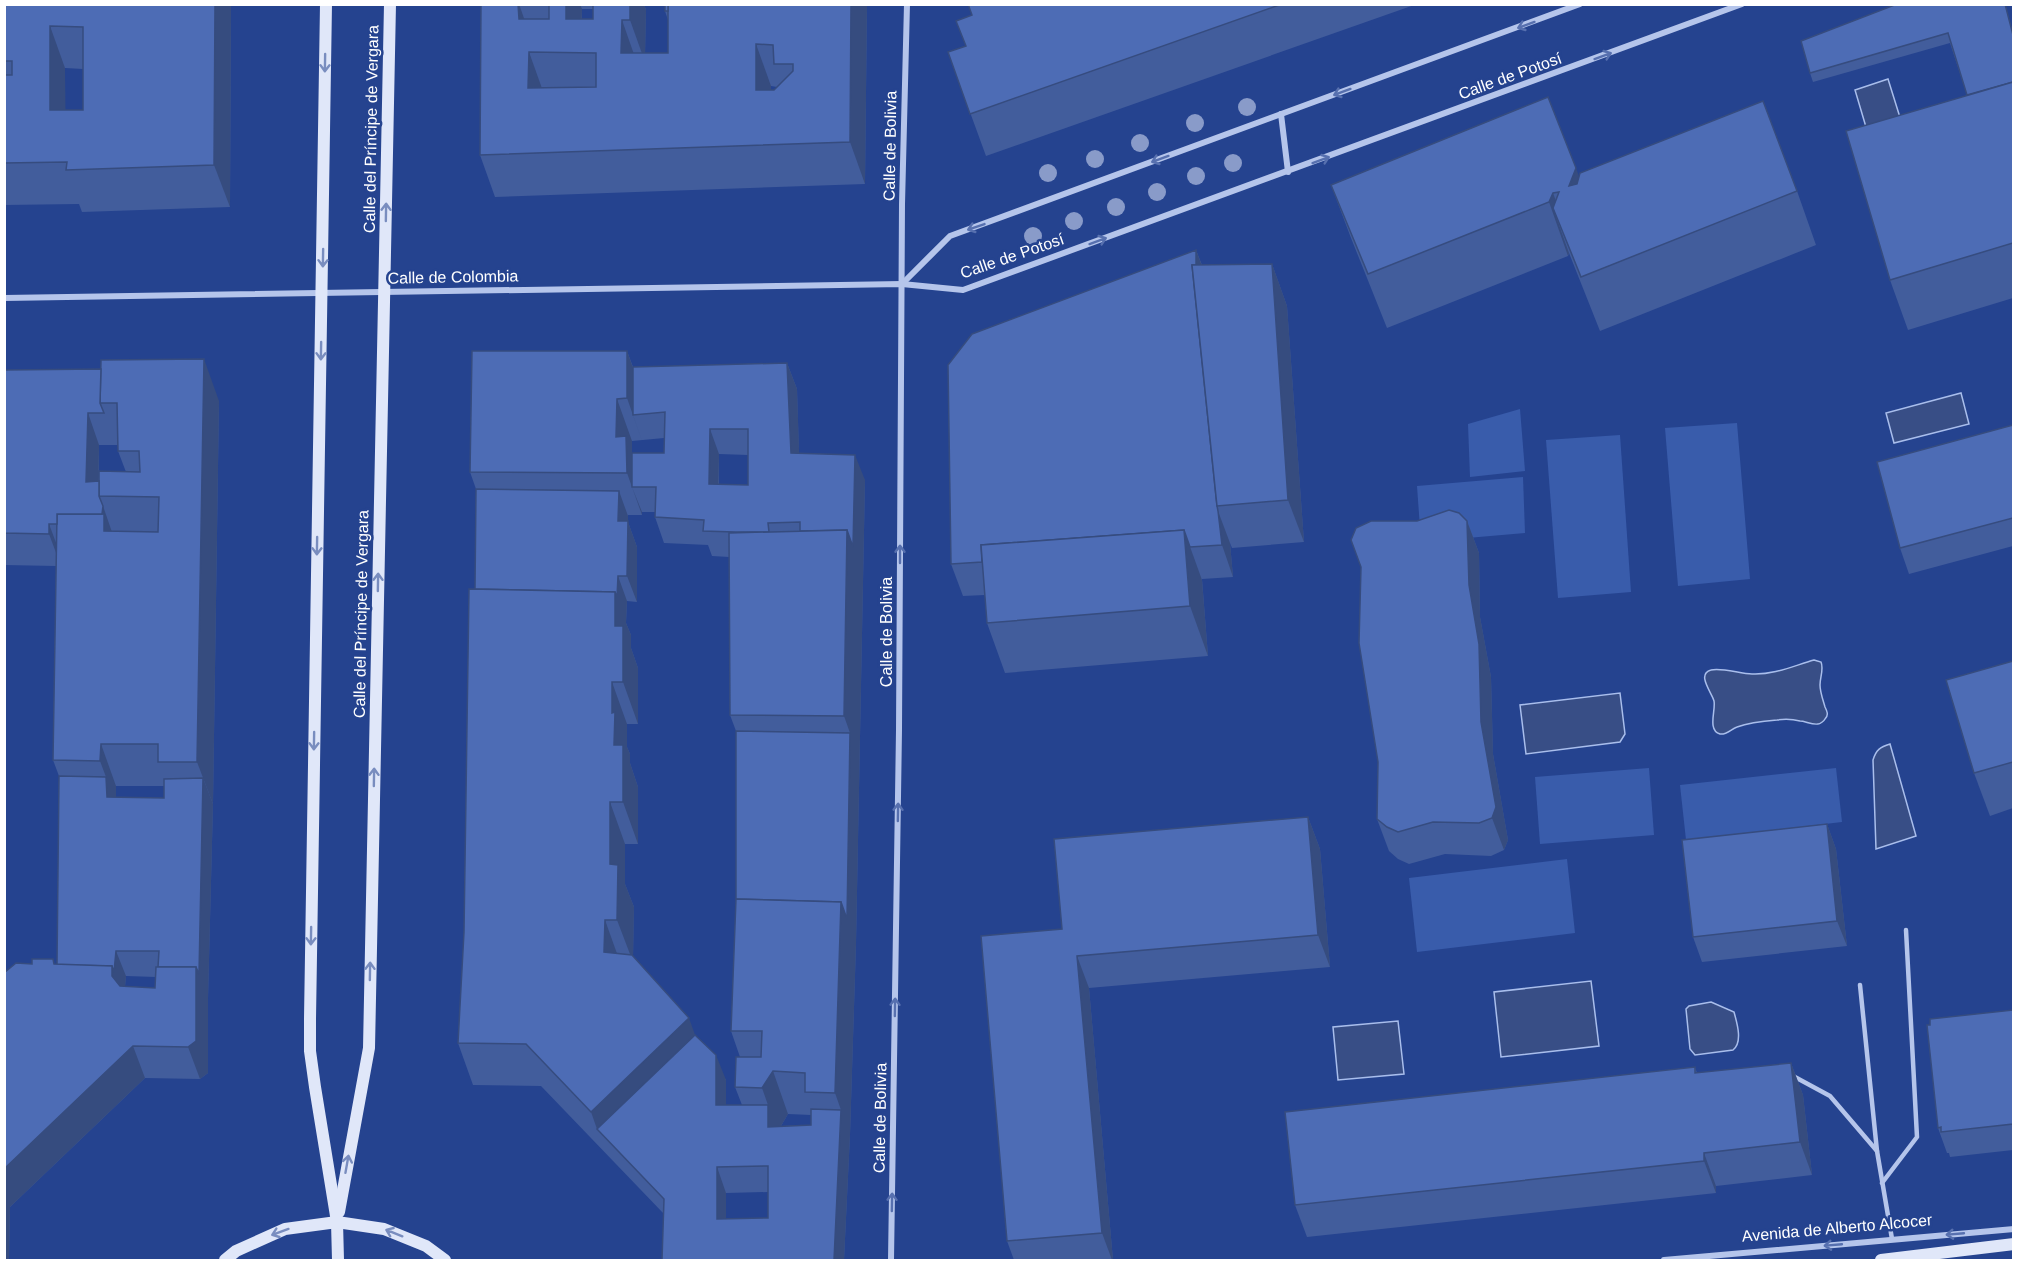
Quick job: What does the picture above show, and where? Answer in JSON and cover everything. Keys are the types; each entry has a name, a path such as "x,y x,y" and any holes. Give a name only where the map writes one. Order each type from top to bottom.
{"main road":[{"name":"Calle del Príncipe de Vergara","path":"326,4 310,1051 337,1222 338,1260"},
{"name":"Calle del Príncipe de Vergara","path":"337,1222 369,1048 390,4"},
{"path":"225,1260 236,1251 285,1229 337,1222 384,1229 426,1246 445,1260"},
{"name":"Avenida de Alberto Alcocer","path":"1881,1260 2013,1244"}],"street":[{"name":"Calle de Bolivia","path":"891,1260 907,4"},
{"path":"902,284 950,236 1580,4"},
{"name":"Calle de Potosí","path":"902,284 963,290 1742,4"},
{"path":"1281,114 1288,172"},
{"name":"Calle de Colombia","path":"4,298 902,284"},
{"name":"Avenida de Alberto Alcocer","path":"1664,1260 2013,1229"}],"lane":[{"path":"1882,1183 1917,1137 1906,930"},
{"path":"1860,985 1877,1151 1892,1239"},
{"path":"1786,1073 1830,1096 1877,1151"}],"shaded area":[{"path":"1888,79 1908,143 1874,154 1855,90"},
{"path":"1961,393 1969,424 1894,443 1886,413"},
{"path":"1520,409 1525,471 1470,477 1468,424"},
{"path":"1737,423 1750,579 1678,586 1665,428"},
{"path":"1620,435 1631,592 1558,598 1546,440"},
{"path":"1523,477 1525,533 1421,542 1417,486"},
{"path":"1814,660 1821,662 1822,665 1820,688 1827,714 1822,722 1816,724 1782,719 1742,725 1725,734 1716,732 1713,724 1714,701 1705,679 1707,672 1720,669 1760,674 1783,670"},
{"path":"1620,693 1625,734 1620,742 1526,754 1520,705"},
{"path":"1890,744 1916,836 1876,849 1873,760 1879,749"},
{"path":"1649,768 1654,835 1540,844 1535,777"},
{"path":"1836,768 1842,822 1686,840 1680,785"},
{"path":"1567,859 1575,933 1417,952 1409,878"},
{"path":"1591,981 1599,1046 1501,1057 1494,992"},
{"path":"1711,1002 1734,1012 1738,1042 1733,1050 1695,1055 1690,1049 1686,1009 1689,1006"},
{"path":"1398,1021 1404,1074 1338,1080 1333,1027"}],"building":[{"path":"4,4 215,4 214,165 66,170 67,162 4,163 4,75 12,75 12,61 4,61","holes":["50,26 83,27 83,110 50,110"]},
{"path":"481,4 518,4 519,19 549,19 549,4 566,4 566,19 593,19 593,4 630,4 630,20 622,20 621,53 668,53 668,4 851,4 850,142 480,155","holes":["756,44 773,45 774,64 793,64 793,71 774,90 756,90","529,52 596,53 596,87 528,88"]},
{"path":"968,4 1282,4 970,114 948,52 966,46 956,21 972,15"},
{"path":"1897,4 2005,4 2013,35 2013,82 1967,95 1948,33 1810,73 1801,41"},
{"path":"2013,82 2013,243 1890,280 1846,131"},
{"path":"1548,97 1576,168 1569,186 1577,184 1580,173 1763,101 1797,191 1581,277 1553,208 1559,192 1553,193 1549,202 1368,274 1331,185"},
{"path":"1196,250 1196,265 1192,265 1222,545 1190,547 1184,530 981,545 982,562 951,564 948,365 972,334"},
{"path":"1272,264 1288,500 1217,506 1192,265"},
{"path":"472,351 627,351 627,398 617,399 616,437 626,436 627,473 470,472"},
{"path":"204,359 197,762 158,762 158,744 101,744 100,761 53,760 57,514 104,514 104,531 158,532 159,497 99,496 99,471 140,472 139,451 118,451 117,403 100,403 101,360"},
{"path":"787,363 791,453 855,455 853,547 847,530 800,531 800,522 768,523 769,532 703,531 704,520 655,517 656,487 632,487 632,453 664,453 665,412 633,415 633,367","holes":["710,429 748,429 748,485 709,484"]},
{"path":"101,369 100,403 104,413 88,413 86,482 99,481 102,514 57,514 57,524 49,524 49,534 4,533 4,370"},
{"path":"2013,425 2013,518 1900,548 1877,462"},
{"path":"476,489 619,491 618,521 628,521 627,576 618,576 617,597 615,592 475,589"},
{"path":"1449,510 1459,513 1467,521 1469,585 1479,644 1481,722 1496,807 1492,818 1479,823 1433,822 1398,832 1377,819 1378,762 1359,643 1361,567 1351,540 1356,528 1371,521 1417,521"},
{"path":"847,530 844,716 730,715 729,533"},
{"path":"1184,530 1190,606 987,623 981,545"},
{"path":"469,589 615,592 615,626 623,626 623,682 612,682 612,713 615,712 614,745 623,745 623,802 610,802 610,864 618,865 617,920 605,920 604,952 632,955 689,1018 591,1112 526,1044 458,1043 464,932"},
{"path":"2013,661 2013,762 1974,773 1946,680"},
{"path":"736,731 850,733 847,919 841,902 736,899"},
{"path":"59,776 106,777 107,797 164,798 164,779 203,778 199,974 196,967 158,967 159,951 116,951 114,972 112,966 57,965"},
{"path":"1308,817 1318,935 1077,956 1102,1233 1007,1241 981,936 1062,929 1054,839"},
{"path":"1827,824 1837,921 1693,937 1682,840"},
{"path":"736,899 841,902 835,1093 805,1092 805,1073 773,1071 762,1088 735,1087 736,1057 761,1057 762,1031 731,1031"},
{"path":"32,959 53,959 54,964 112,966 112,976 120,986 155,988 156,967 196,967 196,1041 188,1047 133,1046 4,1169 4,973 16,963 32,964"},
{"path":"2013,1010 2013,1124 1941,1132 1941,1127 1938,1128 1927,1025 1930,1025 1930,1019"},
{"path":"695,1035 716,1055 716,1105 768,1105 768,1127 811,1125 811,1109 841,1110 834,1260 662,1260 664,1199 597,1129","holes":["768,1166 768,1218 717,1219 717,1167"]},
{"path":"1791,1063 1800,1142 1704,1153 1704,1161 1295,1205 1285,1112 1695,1067 1695,1073"}]}
